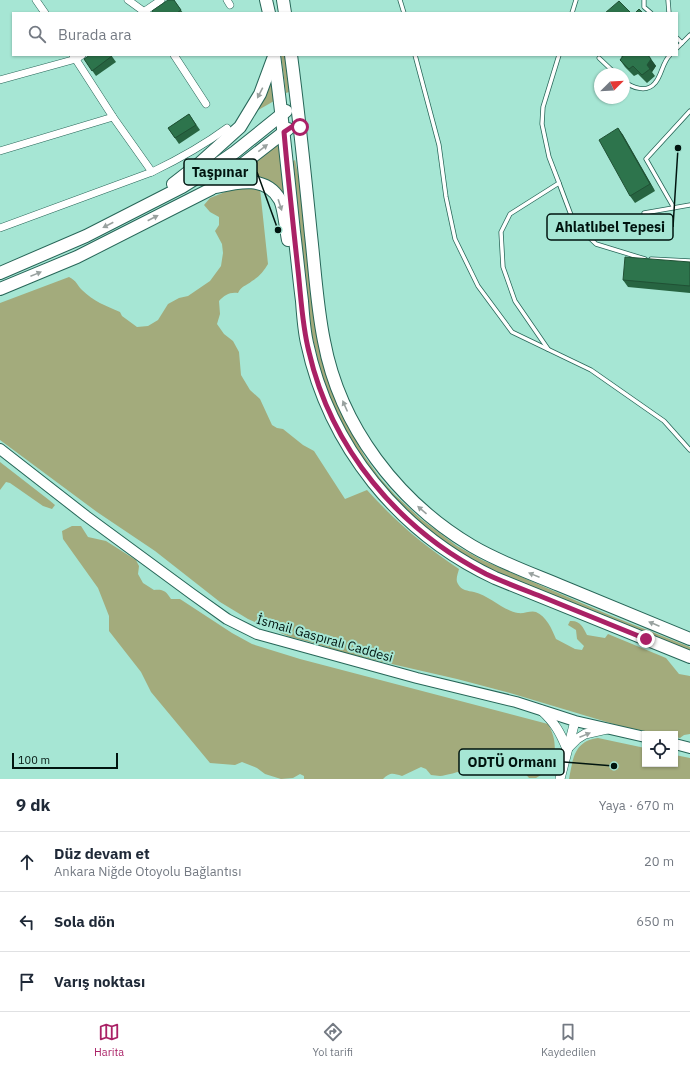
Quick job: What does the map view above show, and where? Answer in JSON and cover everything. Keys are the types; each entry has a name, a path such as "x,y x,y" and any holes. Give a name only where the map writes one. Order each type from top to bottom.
{"main road":[{"path":"266,0 268,12"},
{"path":"283,0 285,12"},
{"path":"274,56 282,114 306,341 319,387 333,420 363,470 390,503 422,532 445,549 486,574 690,657"},
{"path":"146,205 200,163 240,127 262,89 274,56"},
{"path":"291,56 319,312 325,346 333,377 347,410 361,436 377,460 415,504 450,532 474,547 510,565 690,639"},
{"path":"0,273 86,236 182,187 235,152 297,102"},
{"path":"0,289 77,257 211,189 299,122"},
{"path":"211,189 238,182 258,183 266,186 280,201 304,323"},
{"name":"İsmail Gaspıralı Caddesi","path":"0,449 86,516 192,594 227,619 257,634 417,678 516,702 575,721 642,736"},
{"path":"678,745 690,748"}],"street":[{"path":"36,0 44,12"},
{"path":"128,0 144,12 161,0"},
{"path":"0,80 77,56 113,117 152,172"},
{"path":"175,56 206,104"},
{"path":"0,151 113,117"},
{"path":"0,228 152,172 176,161 211,140 227,128"},
{"path":"541,710 556,725 567,749"},
{"path":"560,779 575,721"},
{"path":"567,749 577,739 585,734 607,729"}],"lane":[{"path":"400,0 404,12"},
{"path":"572,12 576,0"},
{"path":"644,0 644,7 650,12"},
{"path":"668,0 668,12"},
{"path":"678,47 690,35"},
{"path":"678,39 682,43"},
{"path":"415,56 440,145 446,197 455,240 478,286 512,332 591,370 664,421 690,450"},
{"path":"559,56 543,107 542,124 549,157 574,223 596,244 645,259 690,261"},
{"path":"630,86 641,90 651,87 656,82 662,67 669,56"},
{"path":"599,58 610,68"},
{"path":"674,208 646,159 690,111"},
{"path":"549,350 515,301 503,267 500,232 510,214 559,183"},
{"path":"644,213 690,205"}],"green space":[{"path":"281,56 285,56 289,92 286,93"},
{"path":"271,77 274,101 253,113"},
{"path":"279,144 286,209 281,194 235,178"},
{"path":"295,160 300,184 314,315 337,400 351,432 365,457 380,478 395,495 421,519 457,546 482,560 614,617 690,647 690,652 475,563 415,521 362,461 339,419 322,377 312,335 293,161"},
{"path":"252,186 260,189 268,264 259,276 242,287 238,293 227,294 219,301 220,314 217,324 224,334 233,341 239,352 241,375 250,390 260,399 272,425 283,429 303,445 314,451 345,499 367,490 410,532 459,569 457,582 463,589 480,594 507,609 518,613 536,612 540,614 548,623 556,639 575,649 582,650 584,646 577,639 576,630 568,625 570,621 579,623 587,635 605,638 608,634 666,658 679,674 690,676 690,734 684,735 680,738 678,738 678,731 644,731 620,726 510,693 457,679 348,654 290,637 248,619 220,602 155,551 97,512 0,440 0,303 69,277 91,297 120,312 122,316 137,327 148,326 158,320 168,304 179,298 188,296 210,281 221,266 223,253 222,244 215,231 219,225 219,217 210,212 204,205 210,198 225,192"},
{"path":"0,462 55,505 52,509 43,506 10,483 6,482 0,490"},
{"path":"72,526 81,526 88,537 106,541 136,560 139,566 138,574 143,583 154,590 164,591 171,599 180,599 232,633 252,644 300,659 548,724 553,735 555,746 551,769 536,778 529,778 522,768 515,764 494,763 440,776 431,775 426,769 421,767 402,776 392,774 383,779 304,779 304,776 300,774 293,778 281,779 265,774 257,768 242,762 235,765 210,763 151,692 141,672 109,631 109,616 98,588 63,539 62,531"},
{"path":"598,738 642,747 642,767 678,767 678,756 690,758 690,779 569,779 576,752 579,747 590,740"}],"building":[{"path":"168,0 174,0 181,10 178,12 152,11"},
{"path":"619,1 630,12 606,12"},
{"path":"88,56 112,56 92,71 84,59"},
{"path":"623,56 649,56 651,59 647,65 650,69 642,75 633,66 628,68 620,60"},
{"path":"189,114 196,125 175,138 168,128"},
{"path":"618,128 650,184 630,196 599,140"},
{"path":"625,257 690,262 690,286 623,280"}],"place":[{"name":"Ahlatlıbel Tepesi","path":"678,148"},
{"name":"Taşpınar","path":"278,230"},
{"name":"ODTÜ Ormanı","path":"614,766"}],"route":[{"path":"300,127 299,122 284,132 306,341 325,403 341,436 363,470 390,503 404,516 422,532 457,557 495,578 646,639"}]}
